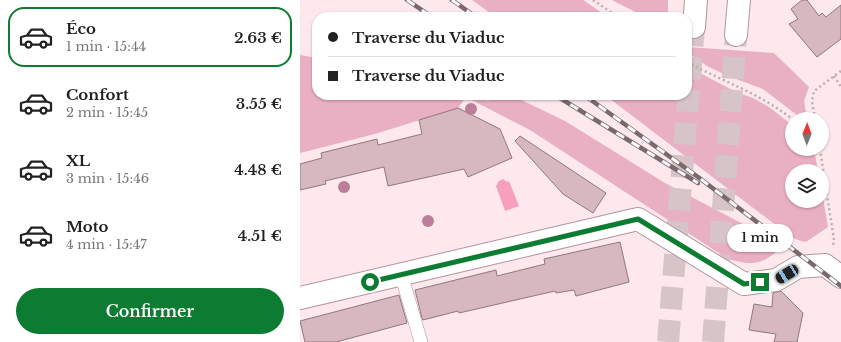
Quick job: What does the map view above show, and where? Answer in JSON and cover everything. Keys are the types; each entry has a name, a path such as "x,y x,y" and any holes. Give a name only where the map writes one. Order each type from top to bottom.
{"main road":[{"path":"694,27 696,0"},
{"path":"736,35 738,0"},
{"path":"300,298 638,219 744,284 776,280 798,267 833,271"}],"lane":[{"path":"401,274 421,342"}],"path":[{"path":"593,0 611,12"},
{"path":"692,65 766,100 785,114"},
{"path":"814,112 812,101 814,91 841,71"},
{"path":"834,76 841,87"},
{"path":"821,156 834,240 832,257 833,271"}],"shaded area":[{"path":"472,0 583,0 601,12 489,12"},
{"path":"612,0 668,0 668,12 635,12"},
{"path":"692,47 774,53 809,87 804,101 806,112 793,112 763,89 728,76 707,66 692,56"},
{"path":"300,55 312,57 312,100 464,100 458,108 375,134 300,153"},
{"path":"696,71 736,92 753,98 769,107 785,120 785,156 815,156 817,164 785,164 785,208 825,208 828,227 806,242 793,238 784,228 773,223 612,100 692,100 692,72"},
{"path":"472,100 521,100 565,121 665,183 743,224 779,250 766,259 755,263 728,259 530,130"},
{"path":"503,179 507,182 509,181 519,206 505,211 496,186 499,181"}],"building":[{"path":"802,0 807,0 819,16 822,13 826,17 841,5 841,39 817,57 789,24 798,19 791,9"},
{"path":"458,108 500,129 512,158 468,177 464,169 388,186 384,167 325,181 326,184 300,190 300,164 322,158 321,153 377,139 378,145 422,134 419,120"},
{"path":"520,136 606,193 593,213 563,194 515,141"},
{"path":"620,242 629,282 576,296 574,290 556,293 555,291 459,313 458,311 423,320 422,318 415,290 496,270 497,276 545,264 544,259"},
{"path":"781,291 803,313 797,342 774,342 776,334 749,330 754,304 772,307 773,293"},
{"path":"399,295 407,323 336,342 305,342 300,321"}],"tunnel":[{"path":"692,51 694,27"},
{"path":"713,342 736,35"},
{"path":"668,342 688,100"}],"railway":[{"path":"407,0 425,12"},
{"path":"452,0 469,12"},
{"path":"563,100 698,183"},
{"path":"591,100 698,177 841,286"}],"route":[{"path":"370,282 638,219 744,284 760,282"}]}
